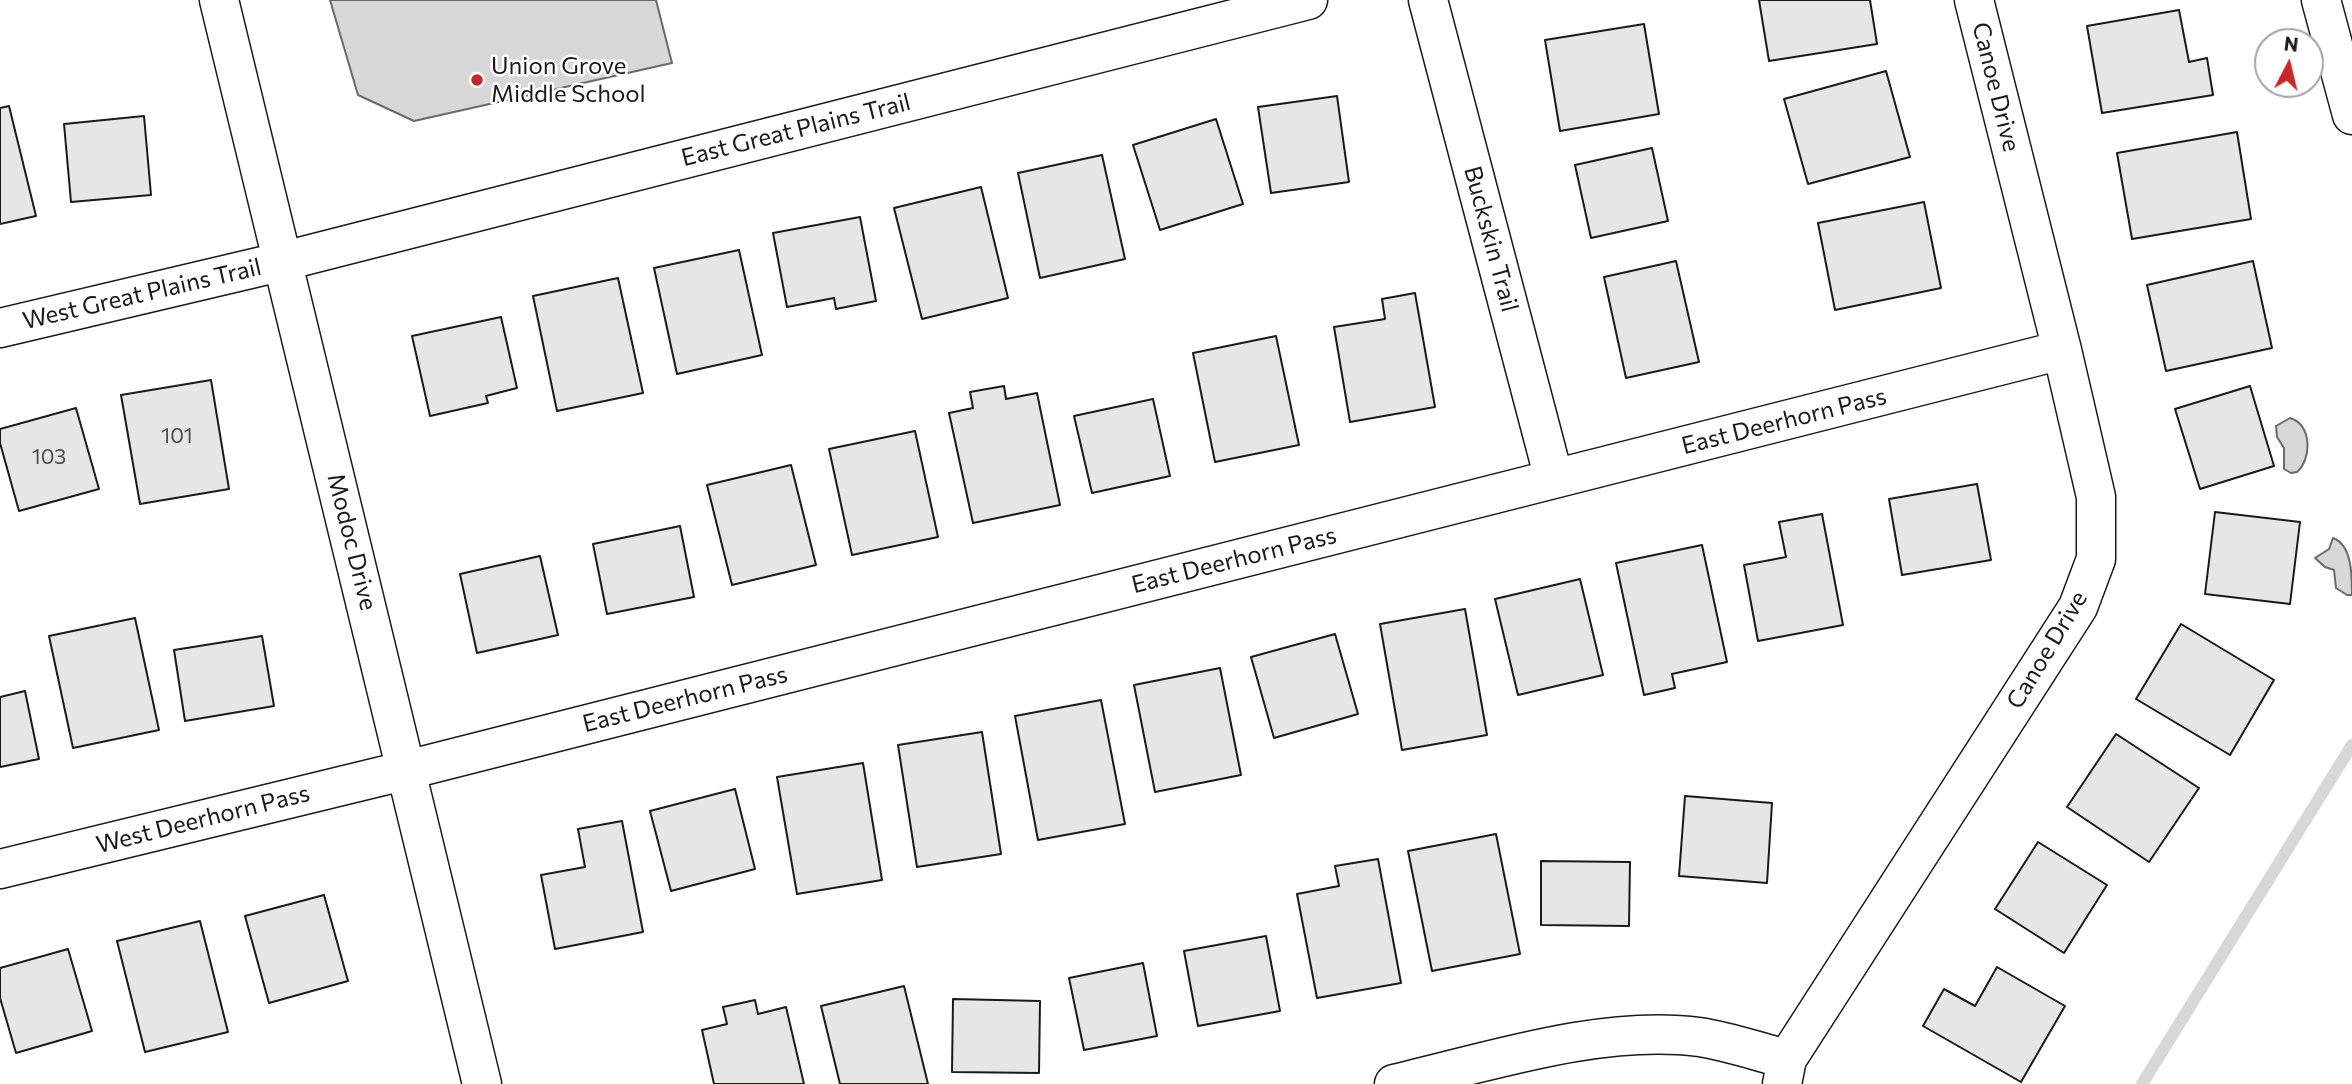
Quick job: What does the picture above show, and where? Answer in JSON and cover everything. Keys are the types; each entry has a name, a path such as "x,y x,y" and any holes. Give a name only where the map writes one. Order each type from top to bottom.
{"street":[{"name":"Modoc Drive","path":"219,0 482,1084"},
{"name":"East Great Plains Trail","path":"284,261 1308,0"},
{"name":"Buckskin Trail","path":"1428,0 1554,479"},
{"name":"Canoe Drive","path":"1785,1071 2078,607 2096,559 2096,497 1974,0"},
{"path":"2321,0 2352,116"},
{"name":"West Great Plains Trail","path":"0,328 284,261"},
{"name":"East Deerhorn Pass","path":"407,770 2062,350"},
{"name":"West Deerhorn Pass","path":"0,869 407,770"},
{"path":"1394,1084 1561,1045 1633,1035 1699,1037 1785,1071"}],"shaded area":[{"path":"330,0 656,0 672,63 414,121 358,95"},
{"path":"2290,418 2302,427 2307,442 2302,466 2297,472 2291,473 2284,469 2284,448 2277,437 2276,426"},
{"path":"2333,538 2344,547 2347,554 2352,595 2336,588 2334,570 2325,567 2315,558 2329,549"}],"building":[{"path":"1759,0 1870,0 1877,44 1769,61"},
{"path":"2179,10 2189,62 2207,58 2213,95 2102,113 2087,26"},
{"path":"1644,24 1659,114 1560,131 1545,40"},
{"path":"1886,71 1910,157 1808,184 1784,99"},
{"path":"1337,96 1349,182 1271,193 1258,107"},
{"path":"9,106 36,216 0,224 0,108"},
{"path":"144,116 151,195 71,202 64,124"},
{"path":"1216,119 1243,204 1160,230 1133,145"},
{"path":"2237,132 2251,219 2132,239 2117,153"},
{"path":"1652,148 1668,221 1591,238 1575,165"},
{"path":"1102,155 1125,259 1040,278 1018,173"},
{"path":"981,187 1008,298 922,319 894,208"},
{"path":"1924,202 1941,288 1835,310 1818,223"},
{"path":"860,217 876,301 836,309 834,298 787,307 773,233"},
{"path":"739,250 762,355 677,374 654,268"},
{"path":"1676,261 1699,362 1626,378 1604,277"},
{"path":"2253,261 2272,348 2166,371 2147,285"},
{"path":"618,278 643,393 557,411 533,296"},
{"path":"1415,293 1435,407 1350,422 1334,327 1385,319 1382,299"},
{"path":"501,317 517,388 486,396 488,403 430,416 412,336"},
{"path":"1276,336 1299,445 1215,462 1193,353"},
{"path":"211,380 229,489 140,504 121,395"},
{"path":"1004,386 1006,399 1037,393 1060,505 973,523 949,413 973,408 970,392"},
{"path":"2250,386 2274,466 2200,489 2175,409"},
{"path":"1153,399 1170,476 1092,493 1074,416"},
{"path":"76,408 99,489 19,511 0,443 0,429"},
{"path":"915,431 938,537 852,555 829,449"},
{"path":"791,465 816,565 732,585 707,485"},
{"path":"1977,484 1991,560 1902,575 1889,499"},
{"path":"2215,512 2300,522 2290,604 2205,594"},
{"path":"1822,514 1843,625 1758,641 1744,565 1786,557 1779,522"},
{"path":"680,526 694,597 607,614 593,544"},
{"path":"1702,545 1727,662 1672,674 1675,688 1644,695 1616,563"},
{"path":"540,556 558,635 477,653 460,574"},
{"path":"1580,579 1603,675 1518,695 1495,599"},
{"path":"1465,609 1487,735 1402,750 1380,624"},
{"path":"135,618 159,730 73,748 49,636"},
{"path":"2181,624 2274,680 2230,755 2136,699"},
{"path":"1335,634 1358,714 1274,738 1251,657"},
{"path":"262,636 274,706 185,721 174,650"},
{"path":"1220,668 1241,775 1155,792 1134,685"},
{"path":"25,691 39,759 0,767 0,697"},
{"path":"1101,700 1125,824 1038,840 1015,716"},
{"path":"982,732 1001,854 917,867 898,745"},
{"path":"2116,734 2199,788 2149,862 2067,807"},
{"path":"863,763 882,880 797,894 777,777"},
{"path":"735,789 755,869 671,891 650,811"},
{"path":"1685,796 1772,803 1767,883 1679,876"},
{"path":"622,821 643,932 555,949 541,875 585,867 578,829"},
{"path":"1496,834 1520,954 1432,971 1408,851"},
{"path":"2038,842 2107,885 2064,953 1995,909"},
{"path":"1378,859 1401,983 1317,998 1297,894 1339,886 1335,866"},
{"path":"1541,861 1630,862 1629,926 1541,925"},
{"path":"324,895 348,981 269,1003 245,916"},
{"path":"200,921 228,1032 145,1052 117,941"},
{"path":"1266,936 1280,1011 1198,1026 1184,951"},
{"path":"68,949 92,1031 16,1053 0,998 0,968"},
{"path":"1143,963 1157,1036 1084,1050 1069,978"},
{"path":"1997,967 2065,1006 2021,1082 1923,1026 1944,989 1975,1006"},
{"path":"904,986 928,1084 840,1084 821,1006"},
{"path":"953,999 1040,1001 1039,1073 952,1072"},
{"path":"755,1000 758,1014 786,1007 804,1084 714,1084 702,1030 727,1024 723,1007"}],"waterway":[{"path":"2142,1084 2352,745"}],"place":[{"name":"Union Grove Middle School","path":"477,80"}]}
